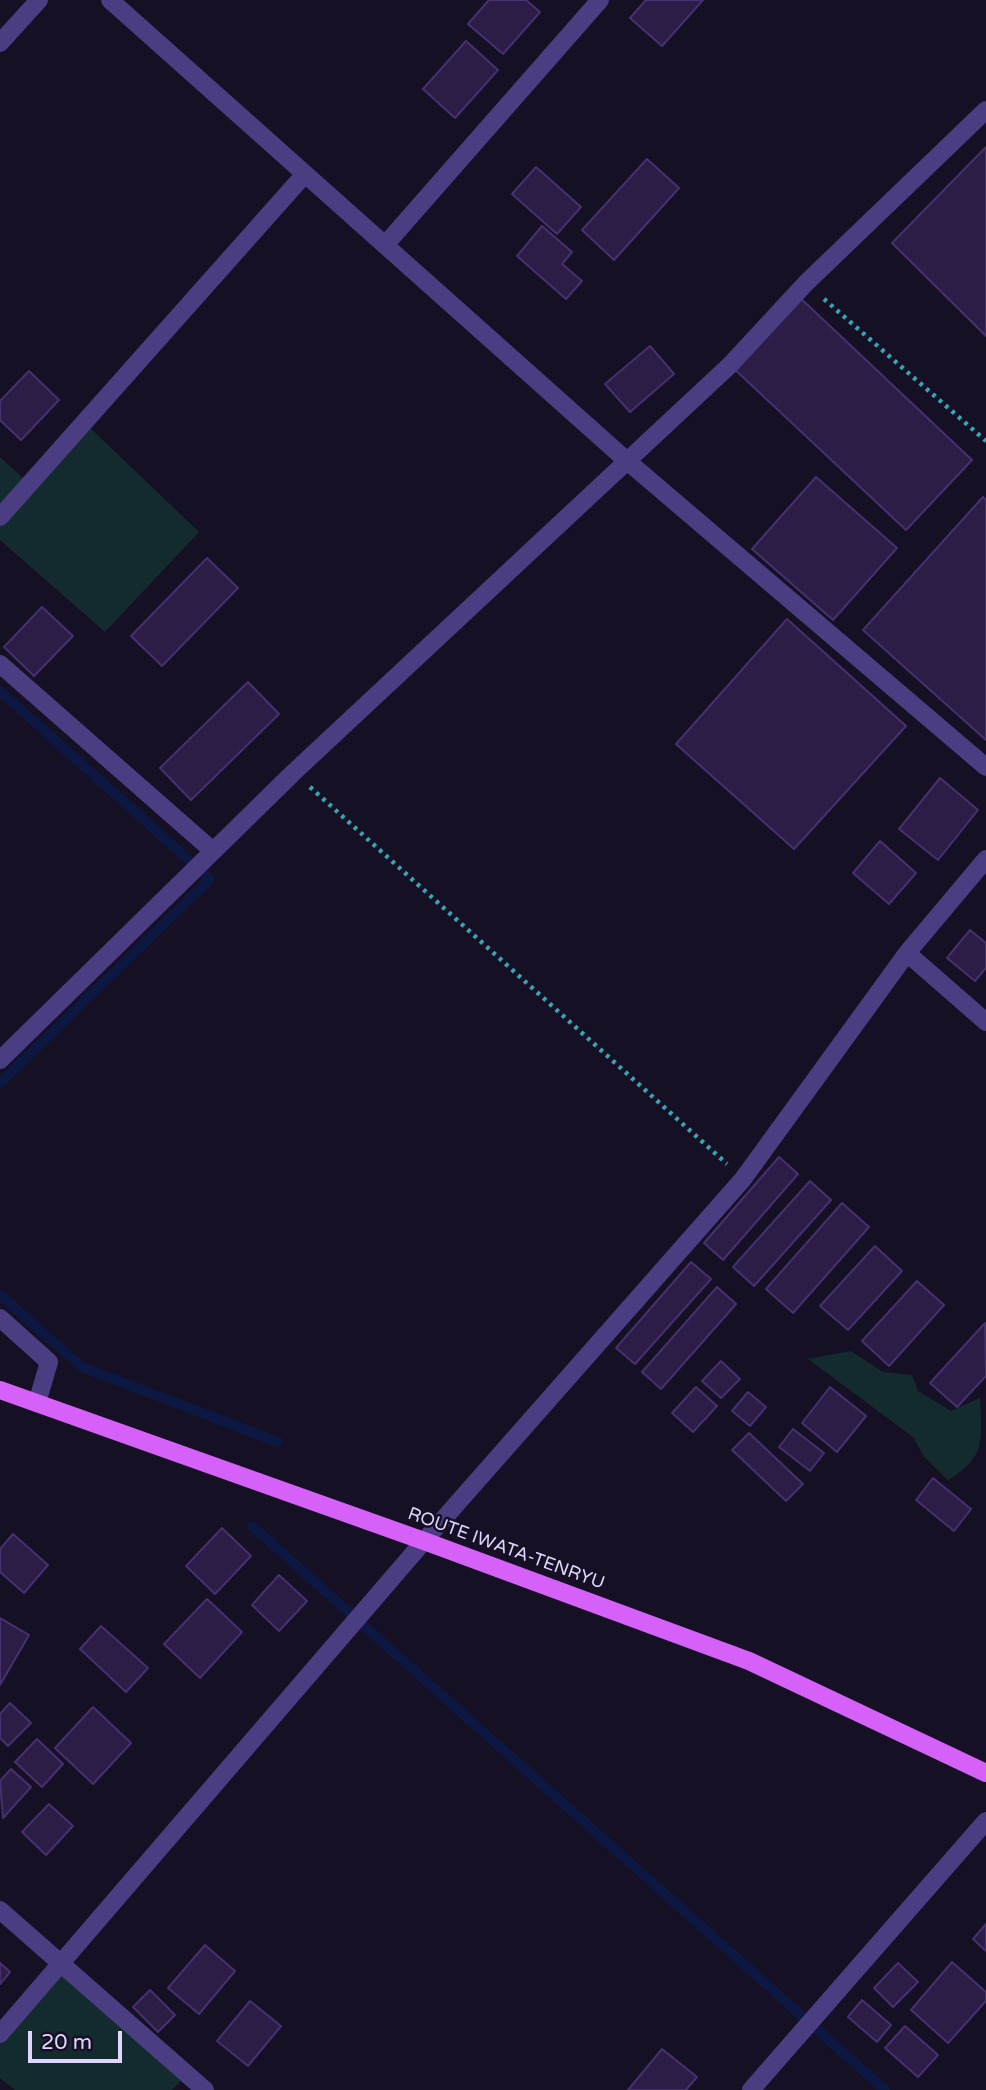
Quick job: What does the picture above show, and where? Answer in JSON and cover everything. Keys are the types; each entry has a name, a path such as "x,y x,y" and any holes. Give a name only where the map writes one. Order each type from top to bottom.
{"main road":[{"name":"ROUTE IWATA-TENRYU","path":"0,1390 424,1541 749,1661 986,1773"}],"street":[{"path":"0,43 39,0"},
{"path":"110,0 626,460 986,767"},
{"path":"385,245 600,0"},
{"path":"0,1060 294,772 730,365 806,284 986,110"},
{"path":"0,517 305,174"},
{"path":"0,664 213,851"},
{"path":"0,2035 424,1541 743,1178 907,953 986,859"},
{"path":"907,953 986,1022"},
{"path":"0,1318 50,1362 37,1403"},
{"path":"751,2090 986,1821"},
{"path":"0,1910 205,2090"}],"path":[{"path":"806,284 986,441"},
{"path":"294,772 743,1178"}],"green space":[{"path":"84,422 199,532 105,632 0,540 0,457 29,484"},
{"path":"851,1351 883,1372 912,1375 918,1391 951,1411 980,1398 981,1436 979,1446 969,1464 948,1480 925,1458 913,1437 808,1359"},
{"path":"62,1964 188,2074 172,2090 15,2090 0,2078 0,2034"}],"building":[{"path":"489,0 526,0 540,12 503,54 468,24"},
{"path":"646,0 703,0 662,46 630,18"},
{"path":"466,41 498,70 455,118 423,89"},
{"path":"986,147 986,336 892,243"},
{"path":"647,159 679,188 614,260 582,230"},
{"path":"536,167 581,207 557,234 512,194"},
{"path":"542,226 572,252 562,264 582,281 566,299 517,256"},
{"path":"796,294 972,460 906,530 730,365"},
{"path":"650,346 674,374 630,412 605,384"},
{"path":"29,371 59,400 21,440 0,420 0,401"},
{"path":"816,477 897,548 833,620 752,549"},
{"path":"983,497 986,500 986,740 863,630"},
{"path":"207,558 238,588 162,666 131,636"},
{"path":"42,607 73,636 34,676 4,647"},
{"path":"787,619 906,726 794,849 676,744"},
{"path":"248,682 279,714 191,800 160,768"},
{"path":"940,778 978,810 938,860 899,829"},
{"path":"880,841 916,873 889,904 853,873"},
{"path":"970,930 986,943 986,968 975,981 947,958"},
{"path":"779,1157 798,1174 723,1260 704,1243"},
{"path":"810,1181 831,1200 754,1286 733,1267"},
{"path":"842,1203 869,1227 793,1313 766,1289"},
{"path":"875,1246 902,1271 848,1330 820,1306"},
{"path":"691,1262 711,1279 635,1364 616,1348"},
{"path":"917,1281 944,1305 889,1366 862,1341"},
{"path":"717,1287 736,1304 661,1389 642,1372"},
{"path":"985,1323 986,1376 957,1407 930,1383"},
{"path":"721,1361 740,1379 721,1398 702,1381"},
{"path":"696,1387 717,1406 693,1432 672,1413"},
{"path":"830,1387 866,1416 837,1452 802,1423"},
{"path":"748,1392 766,1407 750,1426 732,1411"},
{"path":"793,1429 824,1453 810,1471 779,1447"},
{"path":"749,1433 803,1484 786,1501 732,1450"},
{"path":"933,1478 971,1509 954,1531 916,1500"},
{"path":"222,1528 251,1556 215,1594 186,1566"},
{"path":"13,1534 48,1565 24,1593 0,1572 0,1549"},
{"path":"279,1575 307,1601 279,1631 252,1605"},
{"path":"207,1599 242,1632 200,1678 164,1644"},
{"path":"0,1618 29,1635 0,1685"},
{"path":"101,1626 148,1668 126,1692 80,1649"},
{"path":"10,1703 31,1723 8,1746 0,1738 0,1714"},
{"path":"93,1707 131,1743 93,1784 55,1748"},
{"path":"37,1739 63,1764 42,1787 15,1762"},
{"path":"11,1769 31,1787 3,1818 0,1781"},
{"path":"49,1804 73,1826 46,1855 22,1832"},
{"path":"986,1924 986,1951 973,1939"},
{"path":"205,1945 235,1971 199,2014 168,1988"},
{"path":"952,1962 986,1992 986,2001 948,2043 911,2010"},
{"path":"0,1963 10,1972 0,1984"},
{"path":"898,1963 918,1982 893,2007 874,1988"},
{"path":"150,1990 175,2015 158,2032 133,2007"},
{"path":"862,2000 891,2025 877,2042 848,2017"},
{"path":"250,2001 281,2026 248,2066 217,2041"},
{"path":"905,2026 938,2055 918,2077 885,2048"},
{"path":"662,2049 697,2077 686,2090 628,2090"}],"waterway":[{"path":"0,691 210,879 0,1083"},
{"path":"0,1295 82,1367 278,1442"},
{"path":"252,1526 885,2090"}]}
